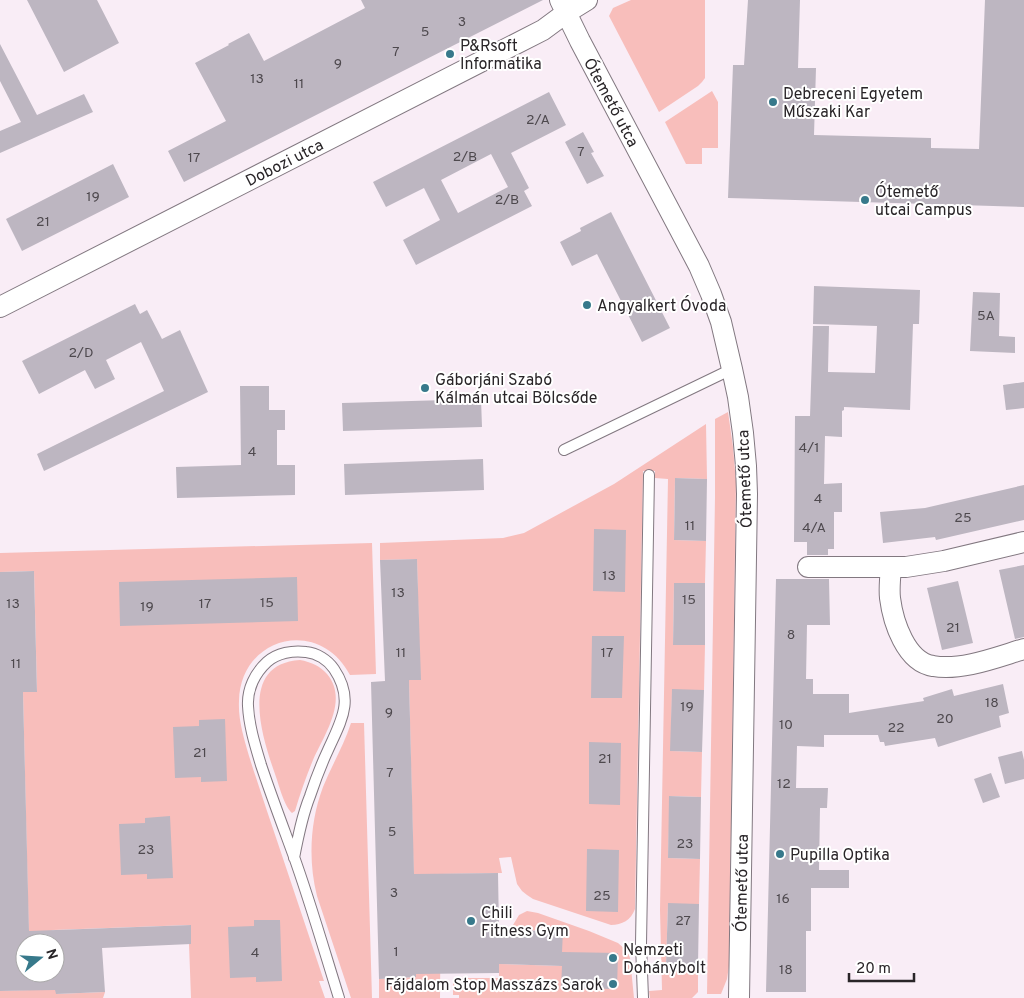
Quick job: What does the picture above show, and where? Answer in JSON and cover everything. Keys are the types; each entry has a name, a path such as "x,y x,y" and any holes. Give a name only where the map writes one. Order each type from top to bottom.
{"street":[{"name":"Dobozi utca","path":"0,307 543,30 563,6 588,0"},
{"name":"Ótemető utca","path":"563,6 699,266 721,322 738,398 743,433 747,494 739,998"},
{"path":"808,568 891,568 922,565 1024,542"},
{"path":"891,568 890,597 893,612 902,638 910,651 920,660 932,666 950,667 1024,649"}],"lane":[{"path":"564,450 732,369"},
{"path":"642,998 641,944 649,475"},
{"path":"294,858 302,816 342,719 345,703 342,683 332,665 321,657 308,652 283,653 268,661 257,672 250,688 248,704 255,744 339,998"}],"shaded area":[{"path":"631,0 705,0 705,78 698,86 659,112 609,16 613,8"},
{"path":"712,91 718,102 718,148 702,148 702,164 686,164 665,122"},
{"path":"728,412 736,482 729,966 727,979 721,994 707,994 715,419"},
{"path":"706,424 707,479 675,478 674,540 706,541 705,583 674,583 673,644 705,645 704,690 672,690 671,751 702,752 701,797 670,796 668,858 700,859 699,904 668,904 666,965 698,966 698,992 692,998 650,998 649,991 662,990 660,910 668,479 655,478 655,471 643,471 635,909 633,913 626,921 611,925 533,899 522,891 517,884 511,857 499,858 502,873 441,874 440,998 379,998 379,979 416,977 409,680 420,680 417,559 380,560 380,543 503,538 524,533 614,484"},
{"path":"372,543 376,674 350,675 336,657 320,645 302,640 283,642 266,649 252,662 243,679 239,701 243,736 324,981 319,981 325,998 191,998 190,925 53,930 47,933 29,933 23,692 37,691 34,571 0,572 0,553"},
{"path":"300,660 315,665 327,674 333,684 336,695 335,706 328,729 313,760 295,811 292,813 284,800 270,759 261,723 259,705 261,688 268,674 281,665"},
{"path":"351,723 364,723 372,998 351,998 317,896 312,869 315,813 323,787"},
{"path":"527,911 538,913 618,943 628,952 630,958 634,998 459,998 459,995 453,995 453,978 499,978 499,964 562,966 562,931 510,930 519,915"},
{"path":"40,983 55,983 56,994 105,992 103,998 0,998 0,991 30,990"}],"building":[{"path":"27,0 97,0 119,43 64,72"},
{"path":"361,0 543,0 184,182 168,151 226,121 195,63 249,33 264,61 365,8"},
{"name":"Debreceni Egyetem Műszaki Kar","path":"748,0 800,0 798,68 816,68 814,135 931,138 931,148 979,149 985,0 1024,0 1024,207 728,198 733,65 744,65"},
{"path":"0,44 37,115 84,94 93,112 0,153 0,131 21,122 0,81"},
{"path":"549,92 566,125 511,153 529,188 524,191 532,206 416,265 403,240 440,220 424,188 386,207 373,182","holes":["491,154 508,187 458,213 441,180"]},
{"path":"583,132 594,152 591,153 604,176 587,184 565,142"},
{"path":"113,164 129,197 22,251 6,219"},
{"path":"611,212 670,328 642,342 597,254 572,266 560,242 581,231 580,228"},
{"path":"814,286 920,290 919,324 913,324 910,410 844,407 842,411 842,437 825,436 824,484 842,483 842,512 834,512 834,549 828,549 828,555 807,555 807,542 794,542 795,416 810,416 813,326 829,326 828,372 875,373 877,326 813,324"},
{"path":"973,292 1000,293 999,336 1015,337 1015,353 970,351"},
{"path":"135,304 140,314 147,310 162,339 180,330 208,392 44,471 37,454 164,391 141,342 106,360 115,379 95,389 85,370 39,394 22,361"},
{"path":"1024,382 1024,408 1006,410 1003,385"},
{"path":"240,386 269,386 269,410 285,410 285,430 277,430 277,465 295,465 295,495 177,498 176,467 241,465"},
{"path":"481,399 482,427 343,431 342,403"},
{"path":"483,459 484,490 345,495 344,464"},
{"path":"675,478 707,479 706,541 674,540"},
{"path":"1024,485 1024,520 936,540 935,537 883,543 880,512 925,508"},
{"path":"594,529 626,530 625,592 593,591"},
{"path":"417,559 421,680 409,680 414,874 498,873 499,930 563,931 562,952 618,953 617,989 561,988 562,966 499,964 499,973 416,974 416,977 379,979 371,682 385,681 380,560"},
{"path":"1024,565 1024,637 1015,639 999,570"},
{"path":"34,571 37,692 23,692 29,931 191,925 191,944 102,948 105,992 56,994 55,990 0,991 0,572"},
{"path":"297,577 298,621 120,626 119,582"},
{"path":"776,579 829,579 830,625 807,625 806,679 813,679 813,694 849,694 849,713 924,701 923,698 952,689 954,696 1003,684 1009,713 999,716 1001,727 938,747 935,738 885,746 884,742 880,742 878,735 824,735 824,747 797,746 796,788 828,788 827,808 820,808 819,870 849,870 849,888 811,888 811,931 806,931 806,992 766,992"},
{"path":"958,581 973,643 942,650 927,588"},
{"path":"674,583 705,583 705,645 673,645"},
{"path":"592,636 624,636 622,698 591,698"},
{"path":"672,689 704,690 702,752 670,751"},
{"path":"225,719 227,781 201,782 201,777 175,778 173,727 199,726 199,720"},
{"path":"589,742 621,743 620,805 589,804"},
{"path":"1022,751 1024,779 1005,784 998,757"},
{"path":"991,773 1000,797 983,803 974,779"},
{"path":"669,796 701,797 700,859 668,858"},
{"path":"170,816 173,878 147,879 147,874 121,875 119,824 145,823 145,818"},
{"path":"587,849 619,850 618,912 586,911"},
{"path":"668,903 699,904 698,966 666,965"},
{"path":"254,920 280,920 282,981 256,982 256,977 230,978 228,927 254,926"}],"place":[{"name":"P&Rsoft Informatika","path":"450,54"},
{"name":"Debreceni Egyetem Műszaki Kar","path":"773,102"},
{"name":"Ótemető utcai Campus","path":"865,200"},
{"name":"Angyalkert Óvoda","path":"587,305"},
{"name":"Gáborjáni Szabó Kálmán utcai Bölcsőde","path":"425,388"},
{"name":"Pupilla Optika","path":"780,854"},
{"name":"Chili Fitness Gym","path":"471,921"},
{"name":"Nemzeti Dohánybolt","path":"613,958"},
{"name":"Fájdalom Stop Masszázs Sarok","path":"613,984"}]}
